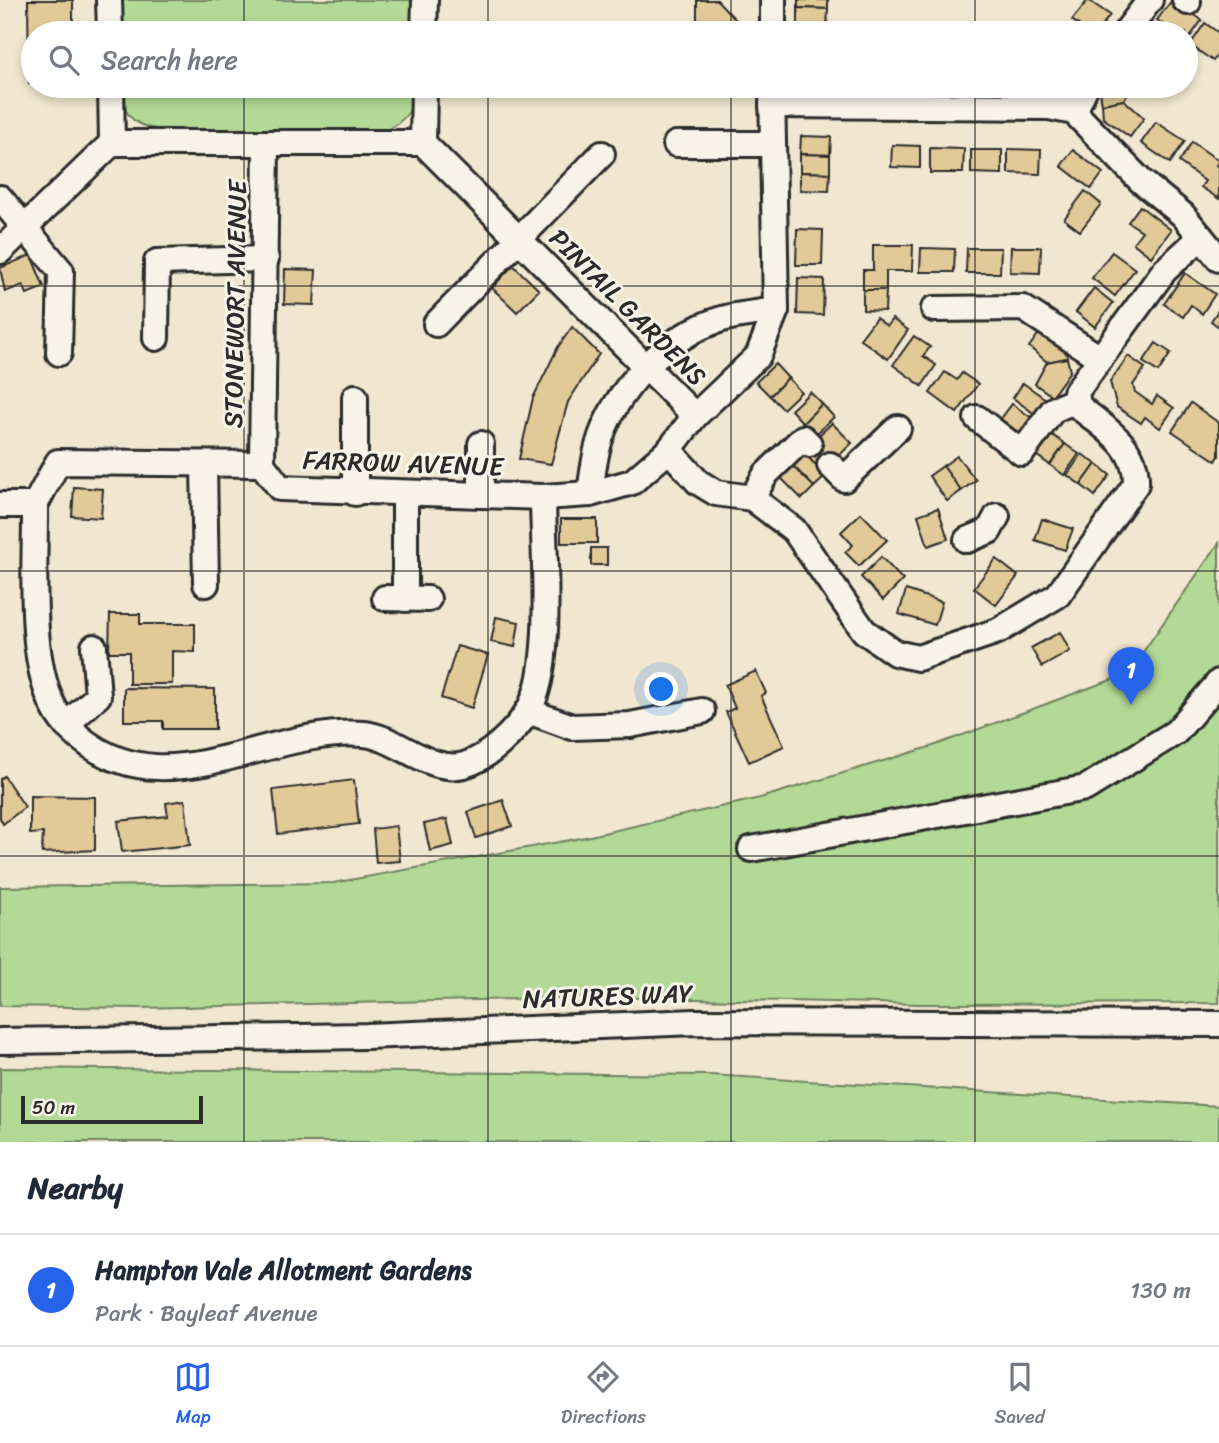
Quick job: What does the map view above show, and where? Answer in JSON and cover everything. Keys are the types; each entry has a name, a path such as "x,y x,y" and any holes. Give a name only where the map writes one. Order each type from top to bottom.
{"street":[{"path":"109,0 110,21"},
{"path":"425,0 425,21"},
{"path":"773,0 773,21"},
{"path":"1134,21 1150,0"},
{"path":"111,98 112,143"},
{"path":"0,251 112,143 423,143 424,98"},
{"path":"590,494 598,445 615,407 647,368 677,340 721,319 776,310 772,98"},
{"path":"669,450 698,482 716,493 752,498 794,530 864,631 895,653 918,658 998,631 1058,595 1136,484 1137,472 1129,449 1078,406 1076,400 1079,386 1164,271 1213,248 1183,215 1142,181 1074,113 1049,107 841,98"},
{"path":"1074,113 1081,98"},
{"name":"PINTAIL GARDENS","path":"423,143 695,416"},
{"path":"677,144 773,144"},
{"name":"STONEWORT AVENUE","path":"262,464 266,145"},
{"name":"PINTAIL GARDENS","path":"436,324 602,154"},
{"path":"0,198 61,271 59,354"},
{"path":"156,338 157,262 266,259"},
{"path":"934,309 1023,308 1100,358"},
{"name":"FARROW AVENUE","path":"262,464 280,488 355,493 543,497 590,494 632,482 669,450 695,416 758,356 776,310"},
{"path":"355,397 355,493"},
{"path":"977,418 1022,453 1053,410 1076,400"},
{"path":"830,465 844,479 898,428"},
{"path":"752,498 766,474 803,438 809,444"},
{"path":"481,444 481,495"},
{"path":"262,464 58,463 35,505 36,644 45,687 65,725 97,749 122,760 157,769 229,759 322,736 365,734 395,743 435,763 463,765 491,751 528,711 542,669 543,497"},
{"path":"204,464 205,584"},
{"path":"405,493 406,599"},
{"path":"0,505 35,505"},
{"path":"967,540 989,531 997,516"},
{"path":"65,725 98,696 94,647"},
{"path":"751,850 1086,788 1176,732 1219,682"},
{"path":"528,711 572,727 630,726 702,712"},
{"name":"NATURES WAY","path":"0,1041 366,1036 695,1022 1219,1024"}],"green space":[{"path":"120,0 415,0 415,21 120,21"},
{"path":"122,98 414,98 408,114 384,131 156,129 139,124 129,115"},
{"path":"1219,543 1219,1003 920,1004 605,997 140,1008 0,1006 0,887 333,883 581,838 760,798 933,746 1151,665 1141,655"},
{"path":"0,1068 710,1075 1219,1106 1219,1142 0,1142"}],"building":[{"path":"28,0 73,0 73,21 28,21"},
{"path":"697,0 717,0 737,21 707,21 697,21"},
{"path":"798,0 828,0 828,9 798,8"},
{"path":"1088,0 1110,15 1105,21 1072,20"},
{"path":"1172,0 1202,20 1198,26 1198,21 1157,20"},
{"path":"798,8 828,9 827,21 798,21"},
{"path":"1205,23 1219,33 1219,53 1213,61 1198,51 1198,33"},
{"path":"1101,98 1125,98 1124,100 1102,104"},
{"path":"1124,100 1144,118 1130,137 1103,118 1102,104"},
{"path":"1156,122 1185,141 1170,163 1141,143"},
{"path":"801,136 831,137 830,155 800,154"},
{"path":"1192,142 1219,161 1216,165 1219,167 1219,199 1201,187 1205,181 1179,162"},
{"path":"892,145 920,146 920,168 891,167"},
{"path":"930,148 964,149 963,173 930,173"},
{"path":"1008,149 1041,150 1040,174 1008,173"},
{"path":"971,150 1002,150 1002,174 971,173"},
{"path":"1073,150 1103,173 1091,189 1061,166"},
{"path":"800,154 830,155 830,173 800,172"},
{"path":"800,172 830,173 829,191 800,190"},
{"path":"1085,191 1101,204 1080,231 1064,219"},
{"path":"1140,206 1171,230 1151,257 1133,243 1142,231 1128,222"},
{"path":"797,229 823,230 822,265 796,265"},
{"path":"873,245 913,245 912,271 886,271 886,290 863,290 863,270 873,270"},
{"path":"1011,247 1041,247 1040,273 1010,272"},
{"path":"921,248 955,249 954,272 920,272"},
{"path":"967,248 1001,248 1000,273 966,273"},
{"path":"1112,252 1135,269 1115,296 1092,278"},
{"path":"31,255 44,287 27,294 23,285 5,292 0,268"},
{"path":"513,265 539,290 517,312 492,288"},
{"path":"285,269 316,270 314,305 284,304"},
{"path":"1185,273 1215,294 1202,314 1191,305 1183,317 1164,304"},
{"path":"798,278 824,279 823,315 797,314"},
{"path":"1094,288 1113,303 1095,327 1076,312"},
{"path":"863,290 886,290 885,311 863,310"},
{"path":"1219,309 1219,327 1211,321"},
{"path":"876,318 887,326 892,319 908,330 888,359 860,339"},
{"path":"572,327 599,354 568,402 551,464 519,459 533,398 558,347"},
{"path":"1042,329 1065,344 1067,358 1047,362 1029,347"},
{"path":"914,336 930,347 923,356 936,365 922,386 893,365"},
{"path":"1156,343 1171,353 1158,372 1143,362"},
{"path":"1128,356 1145,368 1133,385 1135,392 1152,404 1157,396 1174,408 1160,428 1145,417 1141,423 1117,407 1110,382"},
{"path":"1067,358 1070,371 1052,396 1035,384 1047,362"},
{"path":"775,364 788,378 770,396 756,382"},
{"path":"945,372 957,380 962,373 978,384 957,413 930,393"},
{"path":"788,378 801,392 783,409 770,396"},
{"path":"1023,383 1047,400 1036,415 1013,398"},
{"path":"810,392 822,404 803,423 791,410"},
{"path":"1191,403 1219,423 1219,456 1216,461 1172,431"},
{"path":"822,404 834,417 815,435 803,423"},
{"path":"1012,404 1046,428 1032,448 997,424"},
{"path":"832,423 852,443 822,472 802,451"},
{"path":"1051,434 1065,444 1050,465 1036,455"},
{"path":"1065,444 1079,454 1064,475 1050,465"},
{"path":"802,451 826,476 814,487 790,463"},
{"path":"1082,454 1096,464 1081,485 1067,475"},
{"path":"957,456 976,480 961,491 943,466"},
{"path":"790,463 814,487 802,499 778,475"},
{"path":"1096,464 1110,475 1095,496 1081,485"},
{"path":"943,466 961,491 947,501 929,476"},
{"path":"74,487 103,489 101,518 72,516"},
{"path":"938,508 948,539 928,546 918,515"},
{"path":"861,513 887,540 859,566 845,552 853,545 841,532"},
{"path":"561,519 597,519 597,543 561,543"},
{"path":"1042,519 1073,529 1065,550 1035,540"},
{"path":"591,548 607,548 607,565 591,565"},
{"path":"881,557 903,580 883,600 861,577"},
{"path":"996,559 1018,576 996,605 974,588"},
{"path":"906,590 942,602 935,625 899,614"},
{"path":"110,614 140,614 140,624 195,624 195,652 172,651 172,684 129,684 129,652 109,652"},
{"path":"496,617 519,622 515,647 491,642"},
{"path":"1060,632 1070,651 1042,667 1031,648"},
{"path":"457,646 488,655 472,708 441,698"},
{"path":"756,671 766,693 761,696 784,746 749,762 726,712 735,708 725,685"},
{"path":"124,688 215,689 215,729 163,729 163,721 124,721"},
{"path":"4,776 25,807 3,824 0,818 0,779"},
{"path":"354,780 359,824 278,834 273,790"},
{"path":"30,796 95,797 95,850 42,853 43,833 30,834"},
{"path":"185,800 190,845 122,852 118,821 168,816 166,803"},
{"path":"503,800 512,826 476,838 468,812"},
{"path":"447,819 453,845 430,851 424,824"},
{"path":"396,826 400,861 376,863 373,829"}],"place":[{"name":"Hampton Vale Allotment Gardens","path":"1131,705"}]}
